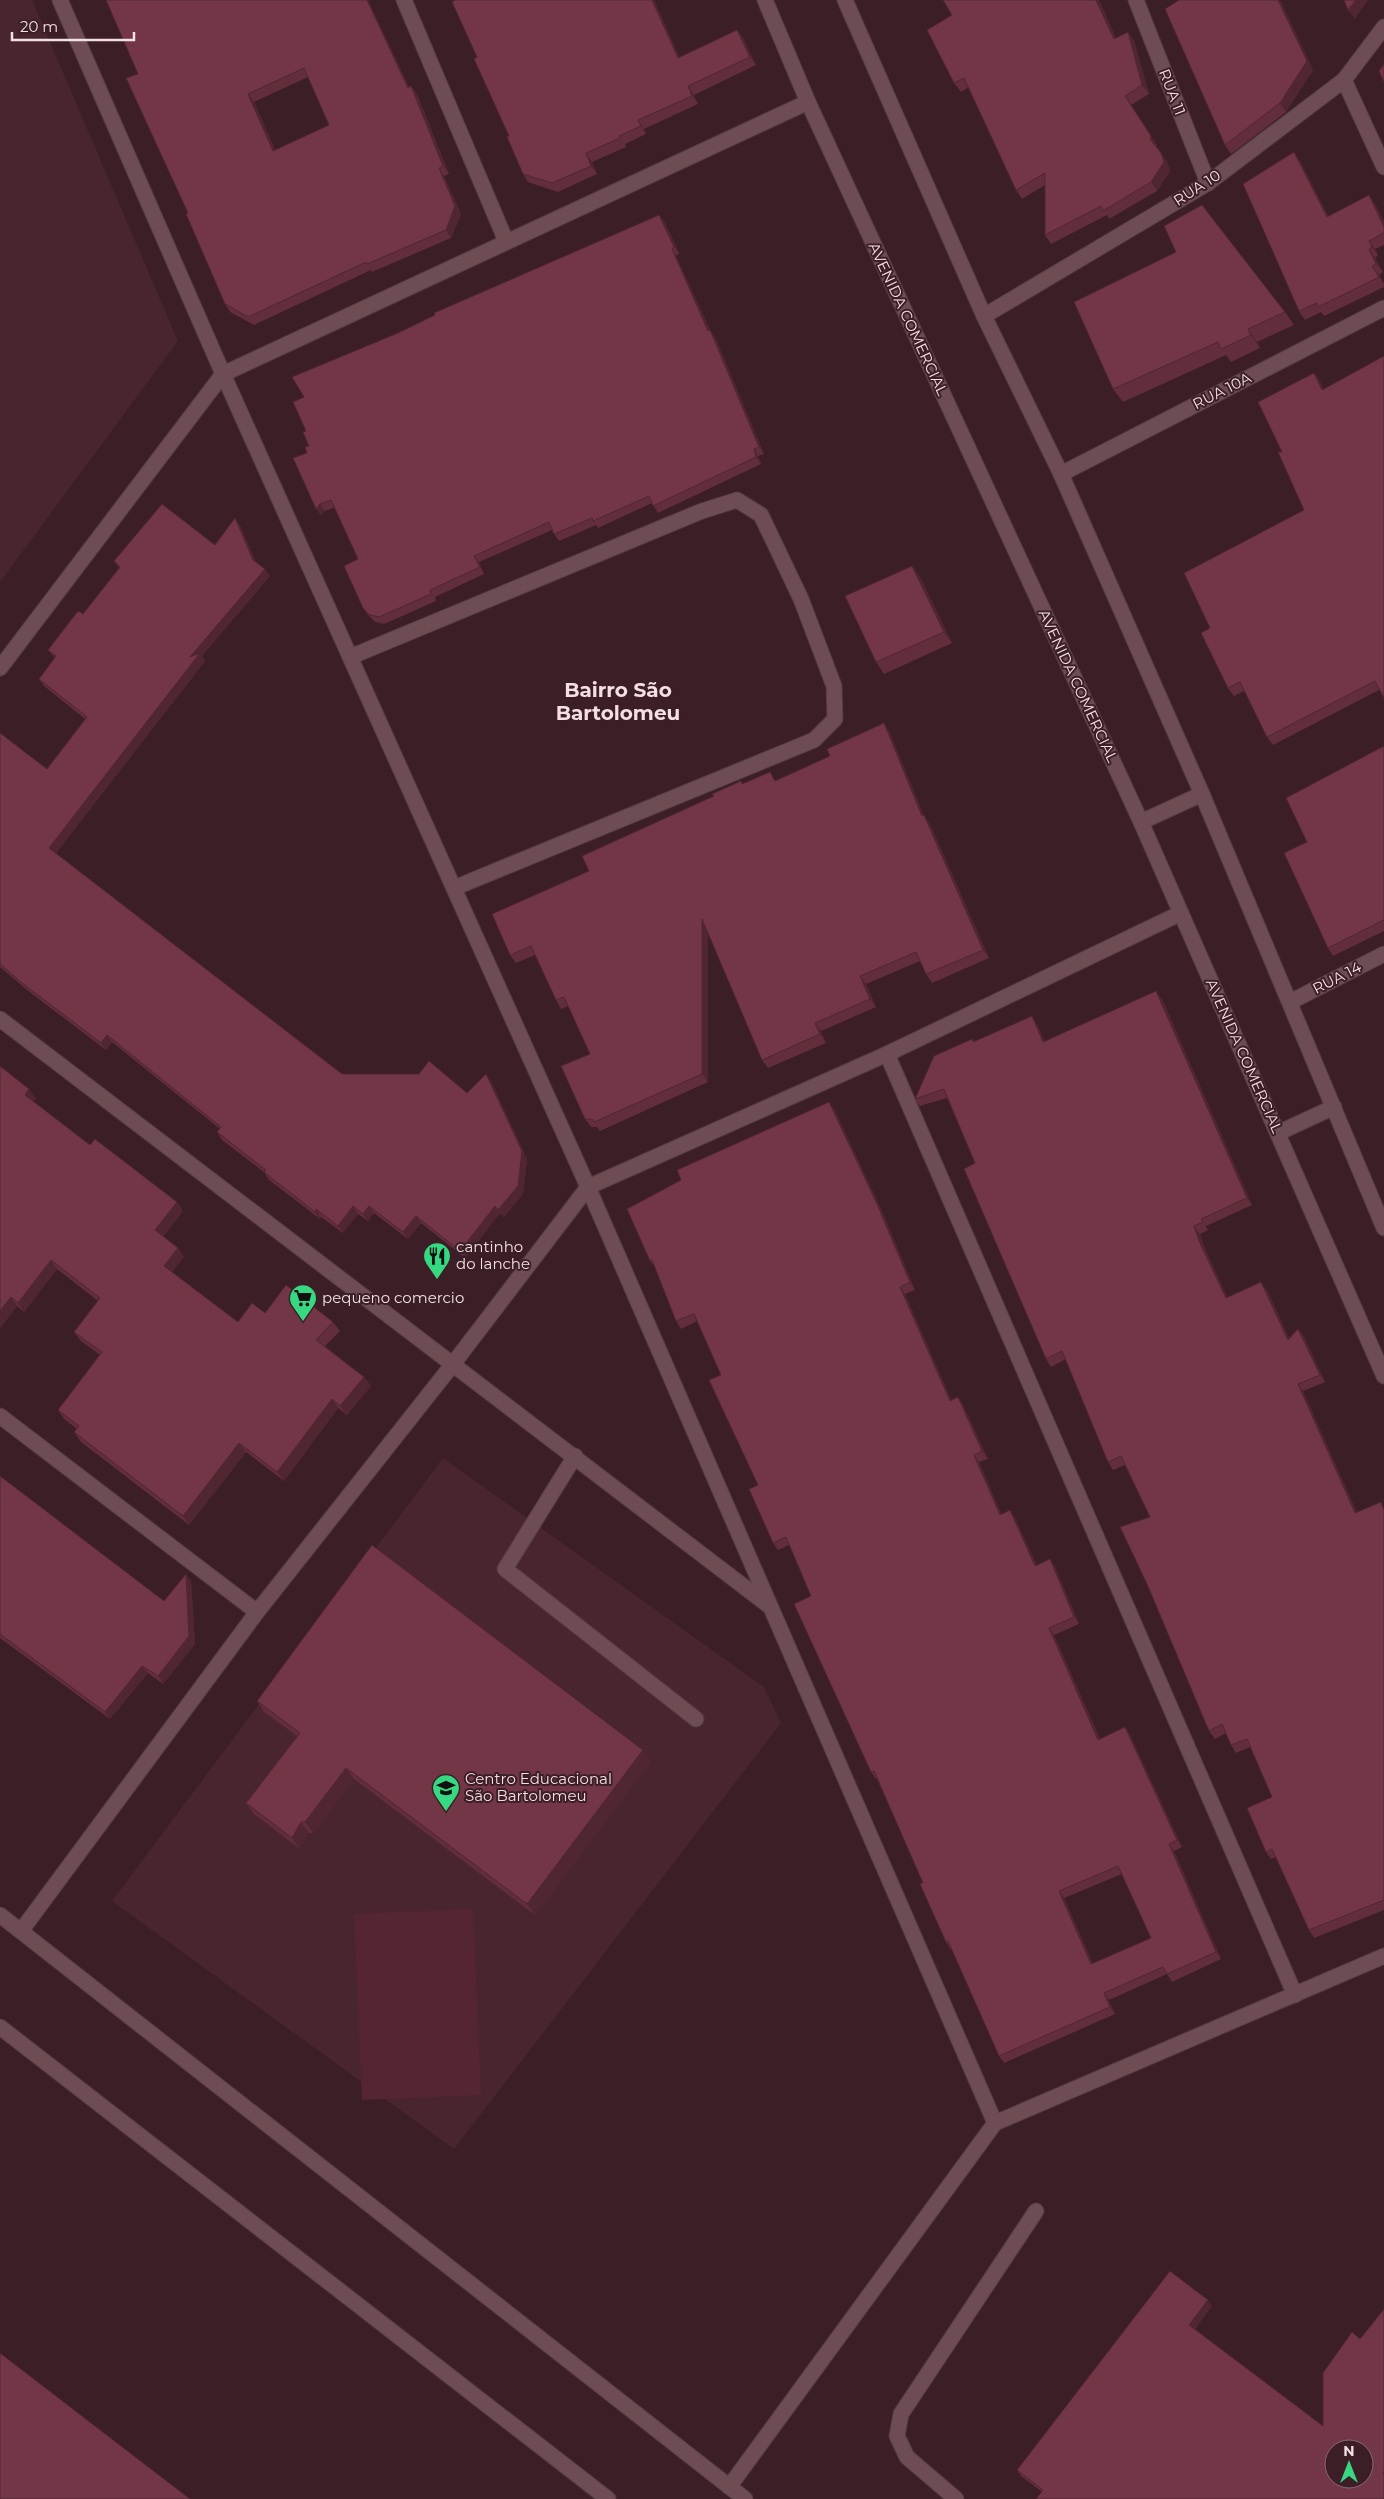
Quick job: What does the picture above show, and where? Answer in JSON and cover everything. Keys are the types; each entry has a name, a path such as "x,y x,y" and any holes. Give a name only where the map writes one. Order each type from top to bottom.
{"street":[{"path":"60,0 223,374 588,1187 995,2123"},
{"path":"404,0 506,241"},
{"name":"AVENIDA COMERCIAL","path":"765,0 808,102 1141,822 1384,1376"},
{"path":"845,0 984,316 1061,474 1202,794 1382,1220"},
{"name":"RUA 11","path":"1136,0 1208,183"},
{"name":"RUA 10","path":"984,316 1208,183 1344,80 1384,27"},
{"path":"1344,80 1384,167"},
{"path":"0,668 223,374 808,102"},
{"name":"RUA 10A","path":"1061,474 1384,308"},
{"path":"350,657 702,511 737,500 761,515 800,599 834,686 835,719 814,740 454,888"},
{"path":"1141,822 1202,794"},
{"path":"22,1931 257,1612 453,1364 588,1187 887,1054 1181,913"},
{"name":"RUA 14","path":"1290,1002 1384,954"},
{"path":"0,1019 770,1606"},
{"path":"887,1054 1295,1995"},
{"path":"1278,1133 1334,1107"},
{"path":"0,1416 257,1612"},
{"path":"575,1456 505,1569 696,1719"},
{"path":"0,1915 745,2499"},
{"path":"729,2487 995,2123 1384,1956"},
{"path":"0,2027 608,2499"},
{"path":"956,2499 906,2457 897,2436 901,2414 1036,2211"}],"shaded area":[{"path":"0,0 32,0 178,341 0,582"},
{"name":"Centro Educacional São Bartolomeu","path":"443,1458 764,1687 781,1723 454,2149 112,1901"},
{"path":"473,1909 481,2095 362,2100 354,1914"}],"building":[{"path":"106,0 367,0 408,88 411,86 443,166 439,168 455,206 446,230 367,264 366,262 248,317 225,304 186,214 188,213 126,78 138,74","holes":["304,68 329,125 273,151 248,94"]},
{"path":"455,0 652,0 678,58 737,30 750,57 688,86 692,96 638,120 641,126 619,136 620,138 586,153 591,166 552,183 523,174 507,137 509,136 474,59 477,57 452,2"},
{"path":"943,0 1096,0 1114,39 1128,32 1142,85 1125,96 1151,136 1150,139 1161,153 1164,162 1151,182 1103,211 1101,206 1045,235 1045,173 1016,190 964,78 954,83 927,30 952,15"},
{"path":"1179,0 1278,0 1307,61 1280,103 1225,145 1165,9"},
{"path":"1344,0 1356,0 1348,10"},
{"path":"1384,64 1384,82 1379,71"},
{"path":"1294,152 1327,217 1369,195 1384,227 1384,233 1369,241 1372,247 1369,249 1376,264 1372,266 1379,277 1318,307 1317,303 1299,311 1243,184"},
{"path":"1202,205 1285,312 1248,329 1251,335 1221,349 1218,342 1113,389 1074,302 1176,252 1164,226"},
{"path":"659,215 674,247 672,249 708,331 710,330 759,447 754,449 756,457 653,506 649,496 593,521 592,518 554,534 549,522 474,556 480,567 430,590 431,594 379,617 370,615 363,608 344,566 358,559 331,500 320,504 316,509 293,458 307,453 305,447 309,446 303,432 306,431 293,402 304,397 292,377 398,333 435,315 434,313"},
{"path":"1384,356 1384,698 1375,681 1267,737 1240,682 1228,688 1201,633 1210,628 1184,573 1304,510 1278,452 1282,452 1258,402 1314,373 1322,390"},
{"path":"162,504 215,545 235,518 253,560 265,569 190,657 200,653 49,848 342,1074 419,1074 429,1061 467,1093 486,1074 522,1151 518,1186 498,1210 495,1206 460,1251 416,1216 403,1232 369,1206 363,1214 353,1206 338,1226 316,1209 315,1212 264,1172 266,1170 217,1132 221,1127 107,1035 101,1043 0,964 0,733 47,769 87,717 39,679 56,656 48,650 78,611 83,614 120,567 114,561"},
{"path":"912,566 944,632 876,662 845,596"},
{"path":"884,723 922,816 924,815 983,950 926,974 916,952 860,976 870,999 815,1023 820,1034 762,1060 702,919 702,1074 594,1122 592,1119 585,1119 561,1066 590,1054 564,997 556,1000 531,946 510,955 492,914 589,871 582,856 714,796 712,794 741,781 742,784 770,772 775,781 830,756 827,749"},
{"path":"1384,746 1384,920 1328,948 1284,853 1307,842 1286,798"},
{"path":"1156,991 1247,1198 1201,1219 1203,1222 1194,1226 1199,1241 1226,1298 1261,1282 1288,1340 1298,1329 1320,1375 1298,1384 1355,1513 1381,1502 1384,1510 1384,1900 1309,1930 1272,1849 1266,1852 1247,1808 1272,1797 1247,1739 1231,1745 1222,1724 1209,1731 1147,1584 1120,1527 1150,1517 1121,1456 1108,1462 1062,1351 1046,1359 964,1169 975,1163 944,1089 915,1099 934,1056 972,1039 973,1042 1032,1016 1043,1042"},
{"path":"0,1066 29,1089 25,1095 90,1145 95,1139 177,1202 155,1230 178,1248 164,1266 238,1322 252,1303 265,1313 286,1285 333,1322 316,1340 364,1377 340,1406 332,1399 277,1472 239,1443 183,1516 74,1432 79,1426 58,1410 102,1352 74,1332 100,1298 51,1260 18,1303 11,1297 0,1311"},
{"path":"829,1102 877,1204 910,1282 900,1287 950,1401 958,1397 982,1451 974,1455 1000,1515 1010,1510 1035,1566 1050,1559 1074,1617 1049,1628 1098,1740 1125,1727 1177,1840 1169,1844 1216,1952 1167,1974 1163,1967 1104,1993 1110,2007 999,2056 948,1941 946,1942 920,1884 923,1883 874,1771 871,1772 794,1604 811,1596 786,1537 773,1543 749,1489 758,1485 709,1380 721,1375 694,1314 676,1321 652,1260 650,1261 627,1209 681,1180 677,1170","holes":["1118,1866 1151,1938 1091,1964 1059,1891"]},
{"path":"0,1476 164,1601 186,1574 189,1636 158,1676 142,1666 105,1712 0,1634"},
{"path":"372,1545 643,1750 527,1904 346,1768 305,1822 301,1822 292,1838 246,1803 300,1733 257,1701"},
{"path":"1170,2271 1208,2300 1189,2325 1323,2426 1323,2373 1352,2332 1360,2339 1384,2309 1384,2499 1036,2499 1043,2490 1017,2470"},
{"path":"0,2353 190,2499 0,2499"}],"place":[{"name":"cantinho do lanche","path":"437,1280"},
{"name":"pequeno comercio","path":"303,1322"},
{"name":"Centro Educacional São Bartolomeu","path":"446,1812"}],"district":[{"name":"Bairro São Bartolomeu","path":"618,702"}]}
